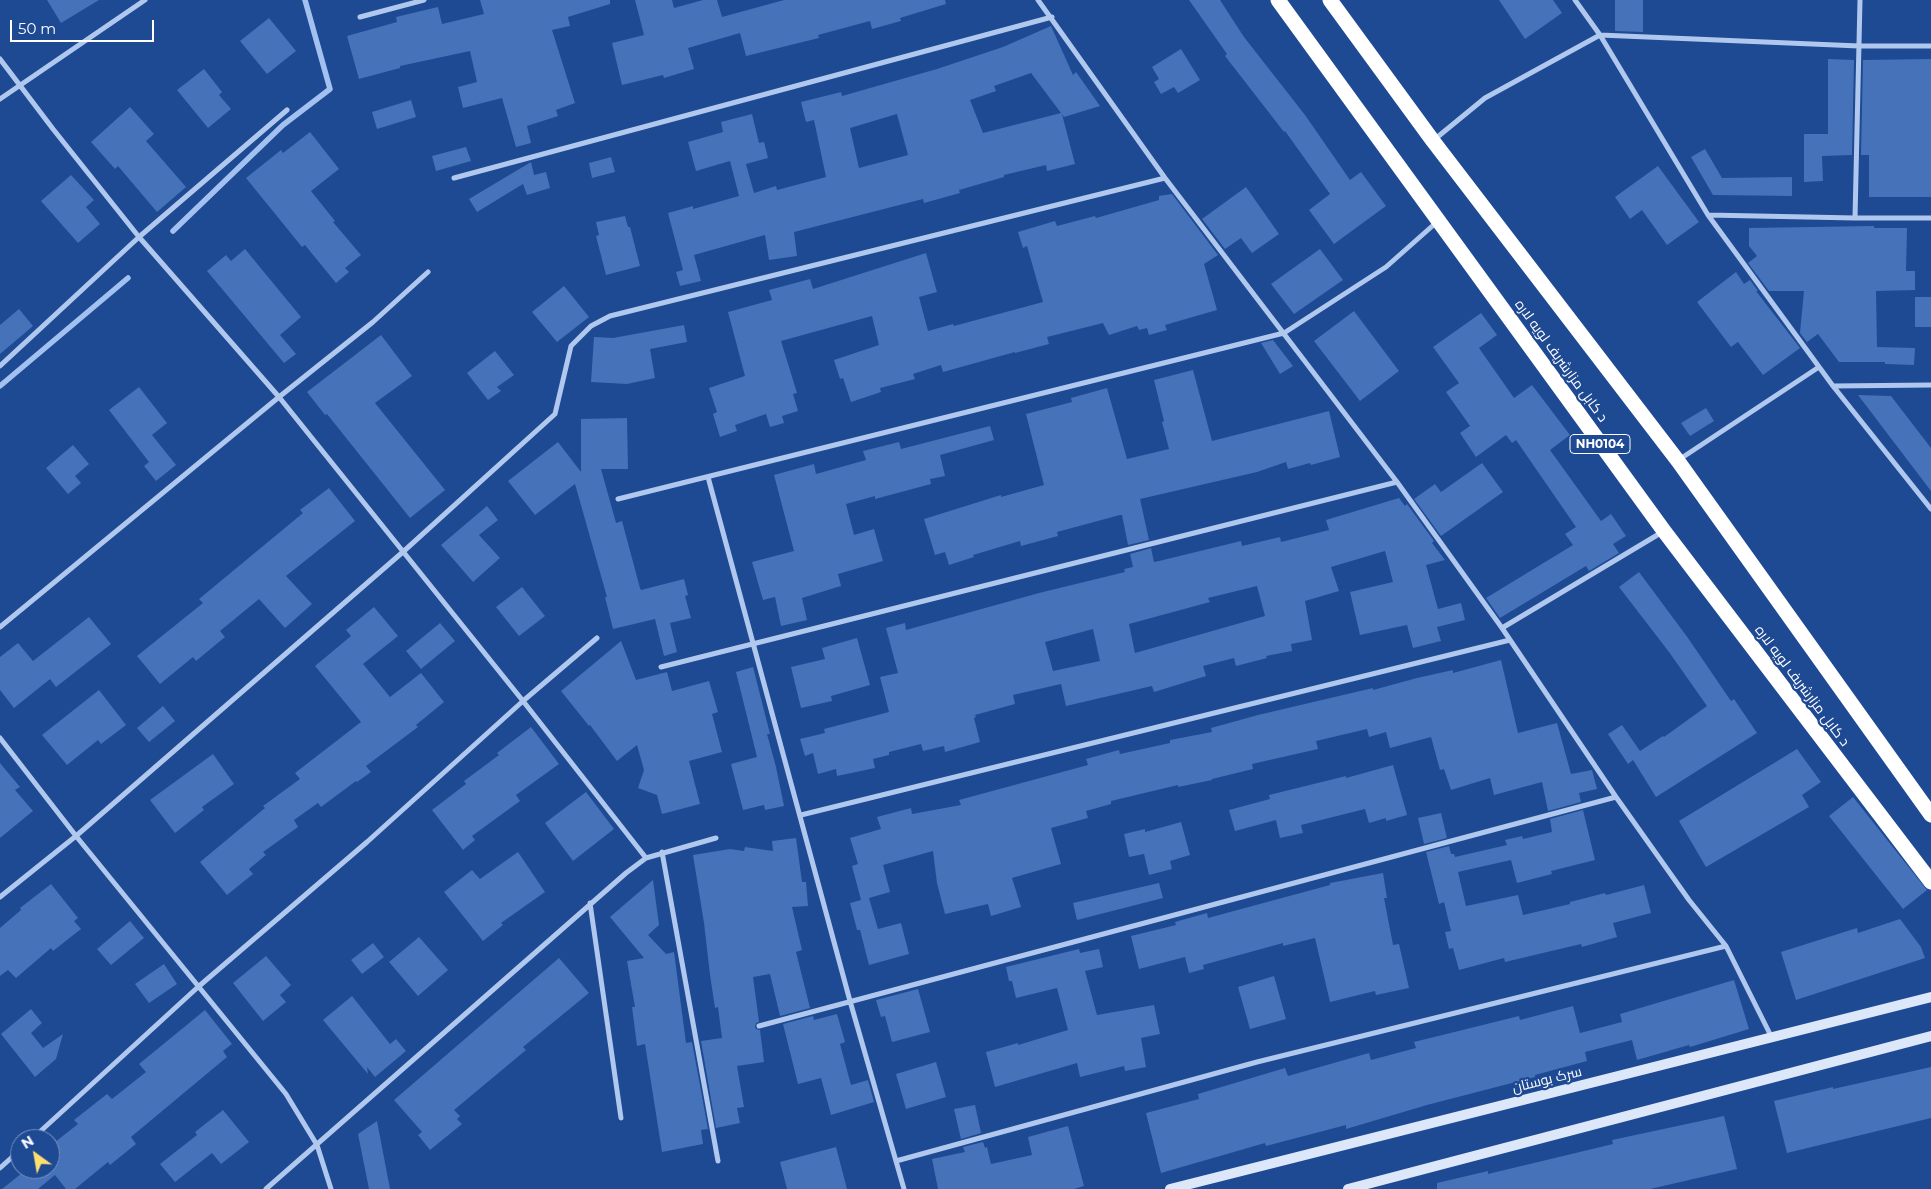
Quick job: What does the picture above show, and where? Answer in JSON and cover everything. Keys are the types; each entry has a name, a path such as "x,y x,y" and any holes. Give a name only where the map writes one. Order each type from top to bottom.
{"highway":[{"name":"د کابل مزارشریف لویه لاره","path":"1278,0 1664,531 1931,882"},
{"name":"د کابل مزارشریف لویه لاره","path":"1330,0 1433,141 1678,461 1931,815"}],"street":[{"path":"0,99 145,0"},
{"path":"360,17 424,0"},
{"path":"1038,0 1165,178 1397,482 1502,628 1616,797 1689,900 1726,946 1772,1038"},
{"path":"1575,0 1600,36 1708,215 1818,367 1931,509"},
{"path":"1854,218 1860,0"},
{"path":"454,178 1052,18"},
{"path":"1433,141 1485,98 1600,36 1858,46 1931,46"},
{"path":"0,59 138,237 279,396 646,858"},
{"path":"0,366 138,237 287,110"},
{"path":"0,897 76,836 404,551 555,414 571,346 591,326 610,316 1165,178"},
{"path":"1708,215 1931,218"},
{"path":"618,499 1284,333 1386,267 1438,221"},
{"path":"0,627 279,396 372,322 428,272"},
{"path":"1678,461 1818,367"},
{"path":"1833,386 1931,385"},
{"path":"708,477 850,1001 904,1189"},
{"path":"661,667 1397,482"},
{"path":"1502,628 1664,531"},
{"path":"43,1129 198,988 367,842 523,701 597,638"},
{"path":"801,816 1510,640"},
{"path":"0,738 198,988 286,1094 317,1145 331,1189"},
{"path":"759,1026 1616,797"},
{"path":"266,1189 590,903 646,858 716,838"},
{"path":"662,852 718,1161"},
{"path":"590,903 621,1118"},
{"path":"896,1161 1257,1062 1726,946"},
{"name":"سرک بوستان","path":"1170,1189 1204,1185 1931,997"},
{"path":"1348,1189 1931,1036"},
{"path":"0,1168 10,1159"}],"building":[{"path":"47,0 99,0 61,23"},
{"path":"480,0 610,0 610,4 568,17 570,26 552,30 575,103 556,110 558,116 527,126 531,143 516,147 502,98 463,108 458,87 477,82 470,51 400,66 400,68 359,79 347,36 397,22 396,17 438,7 442,24 484,14"},
{"path":"635,0 672,0 674,8 703,0 717,0 722,17 784,0 945,0 946,4 900,18 901,21 872,29 870,21 818,35 819,38 746,56 740,33 688,48 694,69 664,78 663,75 622,85 612,43 644,35"},
{"path":"1189,0 1220,0 1244,37 1305,115 1350,180 1361,172 1386,206 1334,244 1309,210 1330,194 1285,131 1225,56 1227,54"},
{"path":"1499,0 1553,0 1562,13 1525,39"},
{"path":"1615,0 1643,0 1643,32 1615,31"},
{"path":"269,18 296,51 267,74 240,41"},
{"path":"1051,26 1073,75 1076,72 1100,106 1064,117 1062,114 1075,164 1047,171 1046,165 1004,175 1004,177 959,190 960,193 924,203 923,199 794,232 797,256 769,260 765,235 694,255 701,281 680,286 676,272 683,270 668,213 693,206 693,209 739,196 730,161 696,171 688,142 723,132 721,122 752,114 759,143 764,142 768,158 746,164 754,193 776,186 777,190 826,177 814,120 806,122 801,102 841,92 842,96 937,69 1003,47","holes":["1031,73 1061,113 983,133 970,100 996,91 994,86","897,114 908,155 859,168 850,128"]},
{"path":"1181,49 1200,80 1178,93 1174,87 1161,94 1154,82 1159,79 1152,67"},
{"path":"1828,59 1854,60 1852,155 1822,156 1823,181 1804,182 1804,134 1828,134"},
{"path":"1931,59 1931,197 1869,197 1869,155 1861,155 1863,60"},
{"path":"204,69 222,92 219,95 231,109 208,128 177,90"},
{"path":"411,100 416,117 377,129 372,112"},
{"path":"130,107 154,134 146,141 186,187 157,212 118,166 115,169 91,142"},
{"path":"310,132 339,169 311,191 335,221 333,222 361,255 345,268 349,272 336,283 305,245 302,247 246,178 281,150 283,153"},
{"path":"466,147 471,161 436,171 432,156"},
{"path":"1705,149 1722,178 1792,177 1792,196 1713,195 1691,157"},
{"path":"611,157 615,172 592,178 589,163"},
{"path":"531,162 534,175 546,172 550,188 527,195 523,184 477,212 469,199"},
{"path":"1658,166 1699,222 1667,245 1642,210 1630,219 1615,197"},
{"path":"71,175 94,200 86,207 100,224 78,243 41,201"},
{"path":"1246,187 1279,234 1252,253 1241,238 1225,249 1202,219"},
{"path":"1172,194 1218,255 1204,264 1217,310 1165,325 1167,330 1149,335 1147,328 1139,330 1137,326 1109,335 1103,323 1047,337 1049,344 943,372 941,365 913,374 915,379 880,388 881,392 851,402 843,378 840,379 834,360 879,345 872,316 781,341 797,393 793,394 798,411 782,416 784,423 770,427 766,414 735,425 737,431 720,437 713,414 717,412 709,388 745,376 728,312 772,300 769,290 810,279 813,289 926,253 937,292 919,297 928,331 953,324 954,326 1043,302 1027,246 1023,248 1018,232 1055,221 1057,226 1095,216 1096,218 1159,200 1159,196"},
{"path":"625,216 628,227 630,227 640,266 606,275 596,236 599,235 596,222"},
{"path":"1874,226 1874,228 1907,228 1906,271 1915,271 1915,290 1876,291 1877,347 1915,348 1914,365 1885,364 1885,362 1839,362 1818,334 1807,342 1800,333 1804,291 1769,291 1748,263 1757,256 1749,246 1749,228"},
{"path":"245,249 301,317 280,335 296,354 284,363 207,271 226,255 231,261"},
{"path":"1320,249 1343,280 1294,314 1271,284"},
{"path":"1736,272 1744,284 1750,280 1758,291 1756,291 1800,348 1763,375 1738,342 1731,347 1697,302"},
{"path":"564,286 589,317 557,342 532,312"},
{"path":"1915,297 1931,297 1931,327 1915,327"},
{"path":"19,309 33,326 0,354 0,325"},
{"path":"1354,311 1399,371 1360,401 1314,341"},
{"path":"1481,313 1497,335 1479,348 1514,398 1532,385 1570,435 1550,450 1601,521 1611,514 1626,536 1613,544 1619,553 1589,571 1586,566 1500,618 1486,598 1573,545 1565,534 1576,527 1516,440 1512,443 1506,435 1476,457 1460,433 1470,426 1446,392 1459,383 1433,347"},
{"path":"684,325 687,342 650,349 655,378 627,384 591,382 594,337 613,338"},
{"path":"381,335 412,376 375,403 445,490 410,518 327,414 325,415 307,392"},
{"path":"1273,340 1293,366 1280,374 1261,343"},
{"path":"495,351 514,375 497,387 501,391 488,400 467,373"},
{"path":"1193,370 1212,441 1329,411 1340,457 1288,469 1286,462 1257,472 1140,499 1149,540 1128,545 1122,515 1120,515 1057,532 1058,536 1021,546 1020,541 973,555 974,557 949,565 945,552 935,555 924,519 1001,495 1001,497 1044,485 1026,414 1072,402 1071,398 1107,388 1127,459 1169,449 1154,380"},
{"path":"139,387 167,423 152,435 176,465 156,481 144,466 149,462 109,410"},
{"path":"1858,395 1891,396 1931,448 1931,491"},
{"path":"1706,408 1714,421 1690,436 1681,423"},
{"path":"627,418 628,469 601,469 616,523 622,521 641,590 684,579 688,595 685,596 691,618 670,623 677,652 664,656 655,619 613,629 605,597 607,597 575,484 535,515 508,481 558,442 581,472 581,419"},
{"path":"990,426 994,440 940,455 945,476 930,479 931,484 875,499 875,496 846,504 854,535 874,529 883,561 838,574 841,586 802,598 807,620 781,626 775,597 763,600 752,562 794,551 774,475 814,464 816,474 866,460 863,451 899,442 901,449"},
{"path":"73,445 89,464 75,476 81,483 68,494 46,468"},
{"path":"1482,463 1503,492 1441,536 1414,499 1435,484 1441,492"},
{"path":"329,488 355,521 286,576 312,604 285,628 259,599 220,631 225,637 196,661 193,657 160,684 137,656 203,603 199,599 303,513 300,510"},
{"path":"1399,498 1405,506 1407,504 1434,541 1432,543 1445,560 1426,565 1438,609 1461,603 1465,620 1437,627 1441,641 1413,648 1407,625 1360,635 1350,592 1393,582 1385,551 1331,567 1339,591 1305,601 1312,640 1291,644 1292,651 1266,656 1267,658 1236,666 1234,658 1203,666 1206,676 1154,692 1152,686 1066,706 1061,684 1013,695 1015,704 975,715 976,717 974,718 980,742 945,752 944,746 923,751 921,744 889,752 889,755 873,759 875,768 837,776 836,769 818,774 813,753 805,756 800,739 825,733 824,729 889,712 880,677 898,673 886,628 905,623 906,630 1039,593 1125,572 1124,569 1133,567 1130,554 1151,548 1154,562 1241,541 1242,546 1280,537 1281,542 1329,530 1326,520","holes":["1257,586 1265,616 1135,653 1129,624 1210,602 1208,598","1093,629 1100,661 1053,671 1045,642"]},
{"path":"487,506 498,520 479,535 500,558 473,582 441,545"},
{"path":"1639,572 1688,638 1731,701 1734,699 1757,733 1656,797 1633,760 1628,764 1608,734 1622,725 1640,751 1664,737 1707,706 1669,652 1619,587"},
{"path":"522,587 545,616 519,636 496,607"},
{"path":"374,607 398,636 363,664 390,697 421,673 444,702 416,725 418,727 366,766 371,772 321,807 318,803 294,820 298,827 263,852 266,855 249,869 253,874 227,895 200,862 265,808 263,806 300,779 295,773 361,722 315,666 351,636 346,630"},
{"path":"89,617 111,644 56,687 50,679 14,708 0,690 0,657 18,643 33,661"},
{"path":"440,623 455,641 421,669 406,651"},
{"path":"857,638 870,685 831,696 832,701 801,708 791,667 825,659 822,648"},
{"path":"621,641 636,680 667,672 672,691 709,681 718,712 712,714 722,752 689,761 700,804 662,814 657,795 638,788 644,770 637,745 617,761 561,691"},
{"path":"1501,660 1518,733 1557,723 1571,774 1592,770 1597,789 1579,793 1581,802 1548,811 1542,782 1494,795 1490,778 1451,790 1444,769 1440,770 1431,737 1390,748 1386,732 1369,737 1367,729 1316,741 1318,749 1252,764 1253,769 1212,780 1178,787 1178,785 1111,801 1111,804 1086,811 1088,818 1051,828 1061,864 1012,878 1021,907 991,916 988,904 945,914 937,883 933,851 883,865 890,892 869,898 878,929 901,923 909,954 869,965 860,930 857,930 850,903 861,900 852,866 858,864 850,838 881,829 877,817 911,808 912,814 961,805 959,800 1088,765 1086,759 1119,750 1120,754 1170,743 1170,740 1212,732 1211,728 1258,715 1453,670 1453,673"},
{"path":"753,667 770,734 767,734 784,806 765,810 764,805 743,810 731,764 757,757 736,672"},
{"path":"99,690 126,725 101,744 98,740 67,765 42,735"},
{"path":"163,706 175,721 149,742 137,728"},
{"path":"531,727 559,764 516,795 520,801 472,836 475,840 463,850 432,810 466,784 464,781 499,755 497,753"},
{"path":"1797,749 1821,782 1802,795 1809,807 1706,867 1679,821"},
{"path":"213,754 234,784 202,807 204,810 175,833 150,800"},
{"path":"0,763 20,787 15,790 33,811 0,838"},
{"path":"1393,765 1407,815 1386,821 1386,818 1369,823 1365,809 1301,825 1303,833 1280,838 1276,820 1235,831 1229,810 1270,799 1269,795 1346,776 1346,778"},
{"path":"586,792 614,829 573,861 545,823"},
{"path":"1853,797 1927,890 1903,909 1829,816"},
{"path":"1583,810 1595,860 1551,871 1552,874 1517,883 1511,860 1458,872 1466,906 1518,895 1523,915 1570,904 1570,902 1605,893 1606,895 1644,885 1651,913 1613,923 1617,937 1582,947 1581,944 1505,962 1504,958 1459,970 1453,948 1449,949 1445,932 1451,931 1444,902 1439,904 1426,852 1449,846 1451,854 1454,854 1455,857 1507,845 1505,840 1522,836 1523,839 1552,832 1550,819"},
{"path":"1441,813 1447,838 1424,844 1418,818"},
{"path":"1181,822 1190,855 1170,861 1172,869 1149,875 1144,854 1129,857 1124,834 1145,829 1145,832"},
{"path":"796,838 802,882 806,882 808,906 792,907 802,950 796,952 810,1008 780,1016 770,974 753,977 759,1022 756,1023 755,1027 760,1030 764,1062 737,1066 744,1107 737,1108 740,1123 716,1128 701,1041 722,1038 718,1007 715,1008 693,855 730,849 744,851 745,847 773,851 772,841"},
{"path":"518,852 545,892 501,923 503,925 483,941 444,892 472,870 480,879"},
{"path":"1383,873 1387,898 1384,898 1393,945 1399,944 1409,988 1376,995 1375,991 1330,1002 1315,938 1283,946 1283,943 1203,965 1204,969 1189,973 1185,957 1139,969 1131,936 1176,925 1175,922 1207,913 1208,918 1330,885 1330,883"},
{"path":"653,880 659,925 648,935 666,954 674,952 686,1043 692,1042 708,1129 701,1130 703,1144 662,1152 645,1044 637,1046 632,1007 635,1007 627,961 644,958 610,917"},
{"path":"1159,883 1163,898 1077,920 1073,903"},
{"path":"51,884 78,918 74,921 81,929 53,951 51,948 16,978 8,970 0,976 0,928 21,910 20,908"},
{"path":"1900,919 1921,947 1925,958 1796,1000 1781,952 1857,928 1858,933"},
{"path":"130,921 144,938 111,965 97,949"},
{"path":"419,937 448,970 418,996 389,962"},
{"path":"373,943 384,957 362,974 351,960"},
{"path":"1079,949 1080,953 1099,949 1103,967 1085,971 1097,1015 1154,1005 1160,1034 1141,1038 1146,1067 1125,1071 1124,1066 1080,1077 1077,1063 995,1087 986,1052 1018,1043 1018,1045 1068,1030 1057,988 1016,998 1006,967"},
{"path":"266,956 291,985 280,995 286,1002 263,1021 233,983"},
{"path":"559,958 589,993 523,1047 526,1050 454,1110 460,1116 457,1119 462,1124 430,1150 418,1135 422,1132 394,1100"},
{"path":"164,964 177,984 149,1003 135,984"},
{"path":"1274,976 1286,1019 1250,1029 1238,987"},
{"path":"1734,980 1749,1029 1690,1047 1689,1045 1637,1060 1632,1040 1585,1052 1587,1061 1535,1075 1535,1077 1427,1105 1346,1129 1346,1125 1266,1146 1265,1143 1161,1173 1146,1113 1199,1099 1198,1094 1285,1068 1288,1076 1369,1053 1371,1060 1416,1048 1414,1042 1519,1016 1520,1020 1573,1006 1580,1033 1622,1022 1620,1014"},
{"path":"918,989 930,1032 892,1042 885,1016 881,1017 876,1000"},
{"path":"352,996 390,1044 396,1039 406,1051 375,1077 367,1067 368,1074 323,1020"},
{"path":"31,1009 42,1023 31,1033 43,1048 63,1034 56,1059 35,1077 1,1034"},
{"path":"205,1010 232,1044 223,1051 227,1057 131,1137 136,1144 110,1165 108,1162 75,1189 66,1189 58,1179 60,1179 60,1138 78,1124 74,1120 107,1094 112,1099 146,1072 139,1064"},
{"path":"837,1014 845,1042 840,1044 851,1085 868,1080 874,1102 831,1115 821,1078 798,1084 783,1024 813,1016 814,1020"},
{"path":"936,1062 946,1097 906,1109 896,1074"},
{"path":"1931,1067 1931,1118 1787,1153 1774,1101"},
{"path":"975,1105 981,1133 961,1139 954,1109"},
{"path":"223,1110 249,1142 221,1164 212,1153 175,1182 160,1164 197,1135 195,1132"},
{"path":"1724,1116 1737,1169 1650,1189 1437,1189 1437,1183 1488,1171 1488,1174 1613,1144 1612,1140"},
{"path":"377,1121 390,1189 369,1189 358,1134"},
{"path":"1068,1126 1084,1186 1074,1189 938,1189 932,1159 965,1152 963,1147 983,1142 985,1148 987,1147 991,1164 1032,1155 1028,1137"},
{"path":"836,1147 847,1189 787,1189 780,1162"},
{"path":"14,1179 50,1179 38,1189 2,1189"}],"waterway":[{"path":"173,231 283,125 330,89 305,0"},
{"path":"0,386 128,278"}]}
